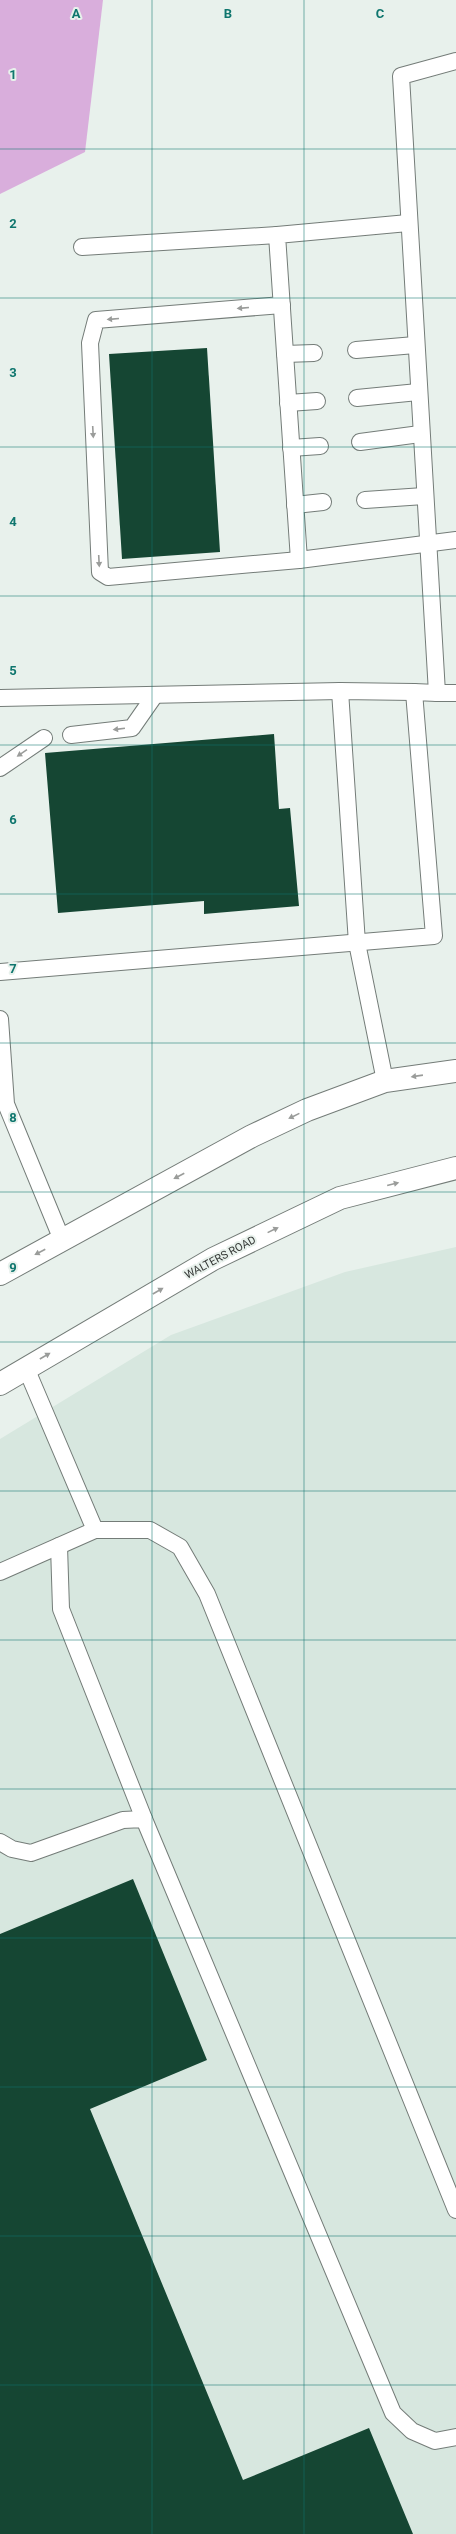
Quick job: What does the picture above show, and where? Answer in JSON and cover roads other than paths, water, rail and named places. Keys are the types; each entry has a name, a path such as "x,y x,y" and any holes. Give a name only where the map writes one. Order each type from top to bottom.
{"street":[{"path":"0,1274 252,1136 307,1110 385,1081 456,1071"},
{"name":"WALTERS ROAD","path":"0,1384 213,1259 340,1198 456,1168"}],"lane":[{"path":"437,693 420,434 401,76 456,61"},
{"path":"82,247 278,235 408,224"},
{"path":"278,235 291,448 300,560"},
{"path":"282,305 96,320 90,343 100,572 108,577 300,560 456,540"},
{"path":"356,350 415,345"},
{"path":"285,354 314,353"},
{"path":"357,398 418,392"},
{"path":"288,403 317,401"},
{"path":"360,442 420,434"},
{"path":"291,448 320,446"},
{"path":"364,500 424,496"},
{"path":"295,504 323,502"},
{"path":"0,698 340,691 456,693"},
{"path":"340,691 357,943 385,1081"},
{"path":"0,972 434,936 414,692"},
{"path":"71,735 132,728 155,695"},
{"path":"0,768 44,738"},
{"path":"0,1019 6,1104 62,1240"},
{"path":"26,1368 95,1530"},
{"path":"0,1572 95,1530 150,1530 180,1547 207,1594 456,2210"},
{"path":"58,1546 61,1609 144,1819 393,2412 412,2431 435,2441 456,2437"},
{"path":"0,1842 12,1849 31,1853 123,1820 144,1819"}]}
